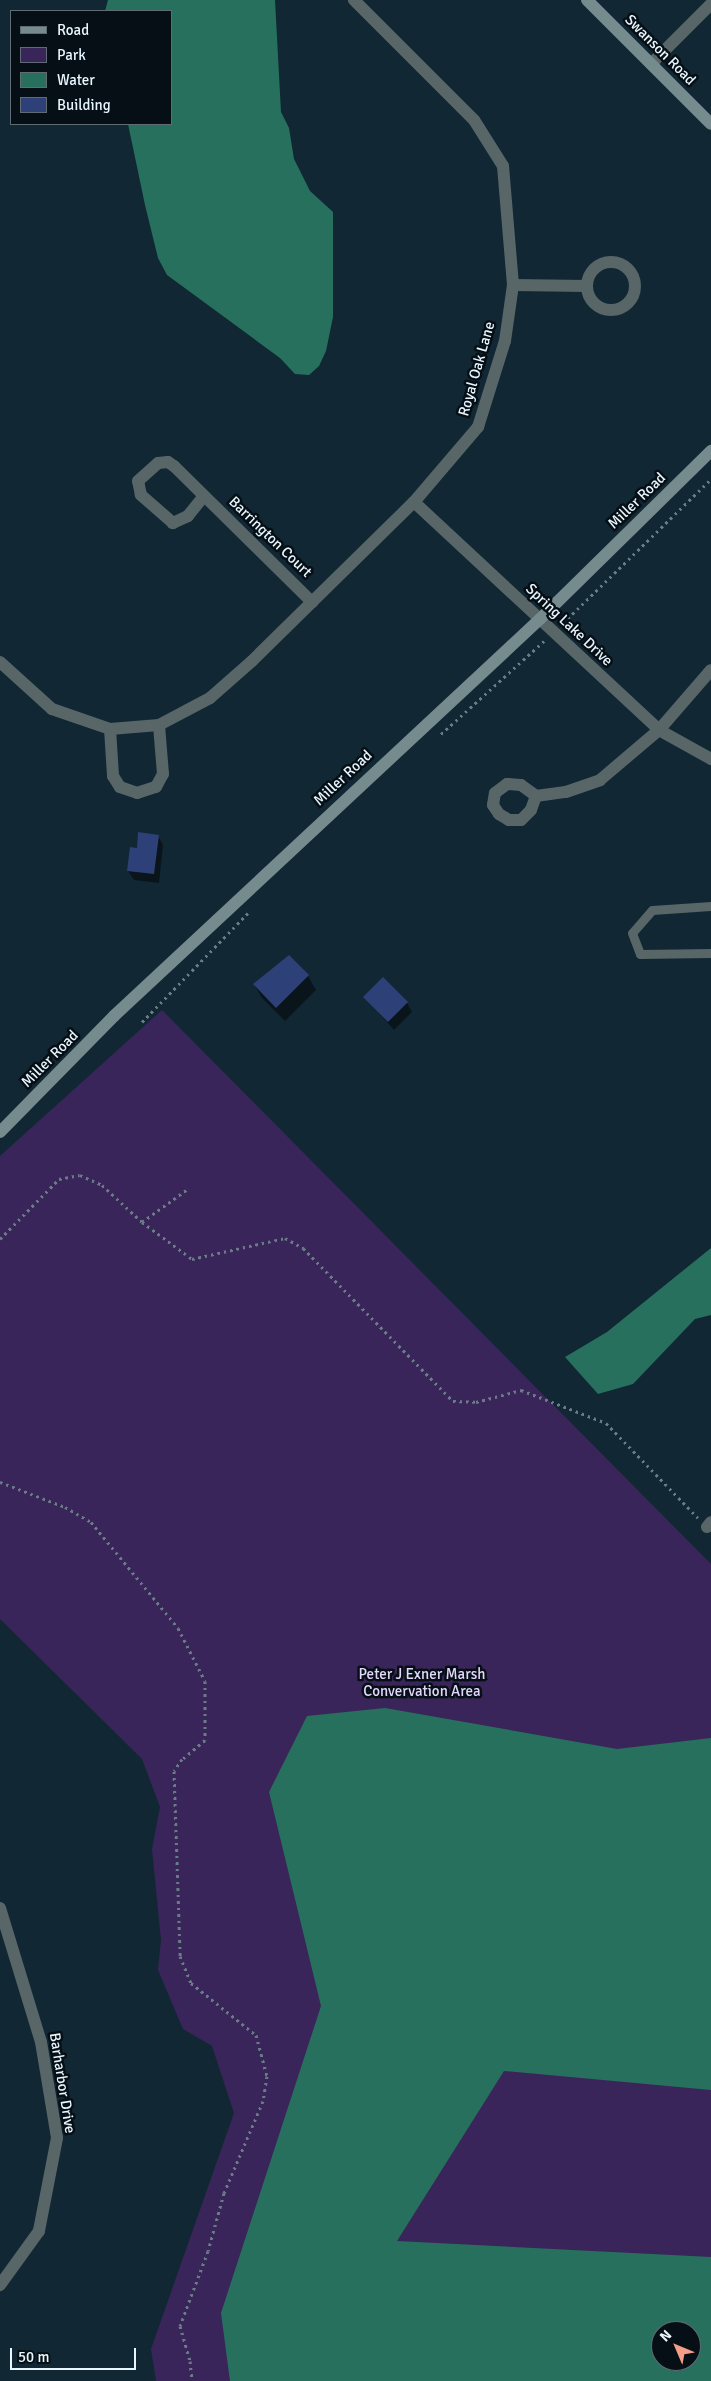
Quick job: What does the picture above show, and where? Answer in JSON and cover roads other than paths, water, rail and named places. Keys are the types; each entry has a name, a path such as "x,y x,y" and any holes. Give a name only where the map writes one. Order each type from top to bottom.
{"street":[{"name":"Royal Oak Lane","path":"0,662 52,709 110,729 158,725 210,698 414,502 478,427 506,341 514,285 504,166 474,120 354,0"},
{"name":"Swanson Road","path":"587,0 711,124"},
{"path":"651,64 711,4"},
{"path":"514,285 587,286"},
{"name":"Miller Road","path":"0,1132 114,1016 540,619 711,451"},
{"name":"Barrington Court","path":"204,496 188,516 173,523 141,495 138,481 158,463 168,462 204,496 312,602"},
{"name":"Spring Lake Drive","path":"414,502 659,730 711,759"},
{"path":"536,796 566,792 600,780 622,764 659,730 711,670"},
{"path":"110,729 113,776 120,787 137,793 156,786 163,774 158,725"},
{"name":"Barharbor Drive","path":"0,1908 41,2042 57,2138 39,2231 0,2285"}],"lane":[{"path":"711,906 652,910 632,933 640,954 711,953"}],"water":[{"path":"108,0 275,0 281,112 289,128 294,159 310,191 333,212 333,317 326,351 319,366 309,375 295,374 280,358 167,275 158,258 128,125 172,125 172,10 105,10"},
{"path":"711,1248 711,1315 695,1319 633,1384 598,1394 565,1357 607,1332"},
{"path":"385,1708 617,1749 711,1738 711,2090 504,2071 397,2241 711,2257 711,2381 230,2381 221,2313 321,2006 269,1792 307,1716"}],"park label":[{"name":"Peter J Exner Marsh Convervation Area","path":"422,1682"}]}
